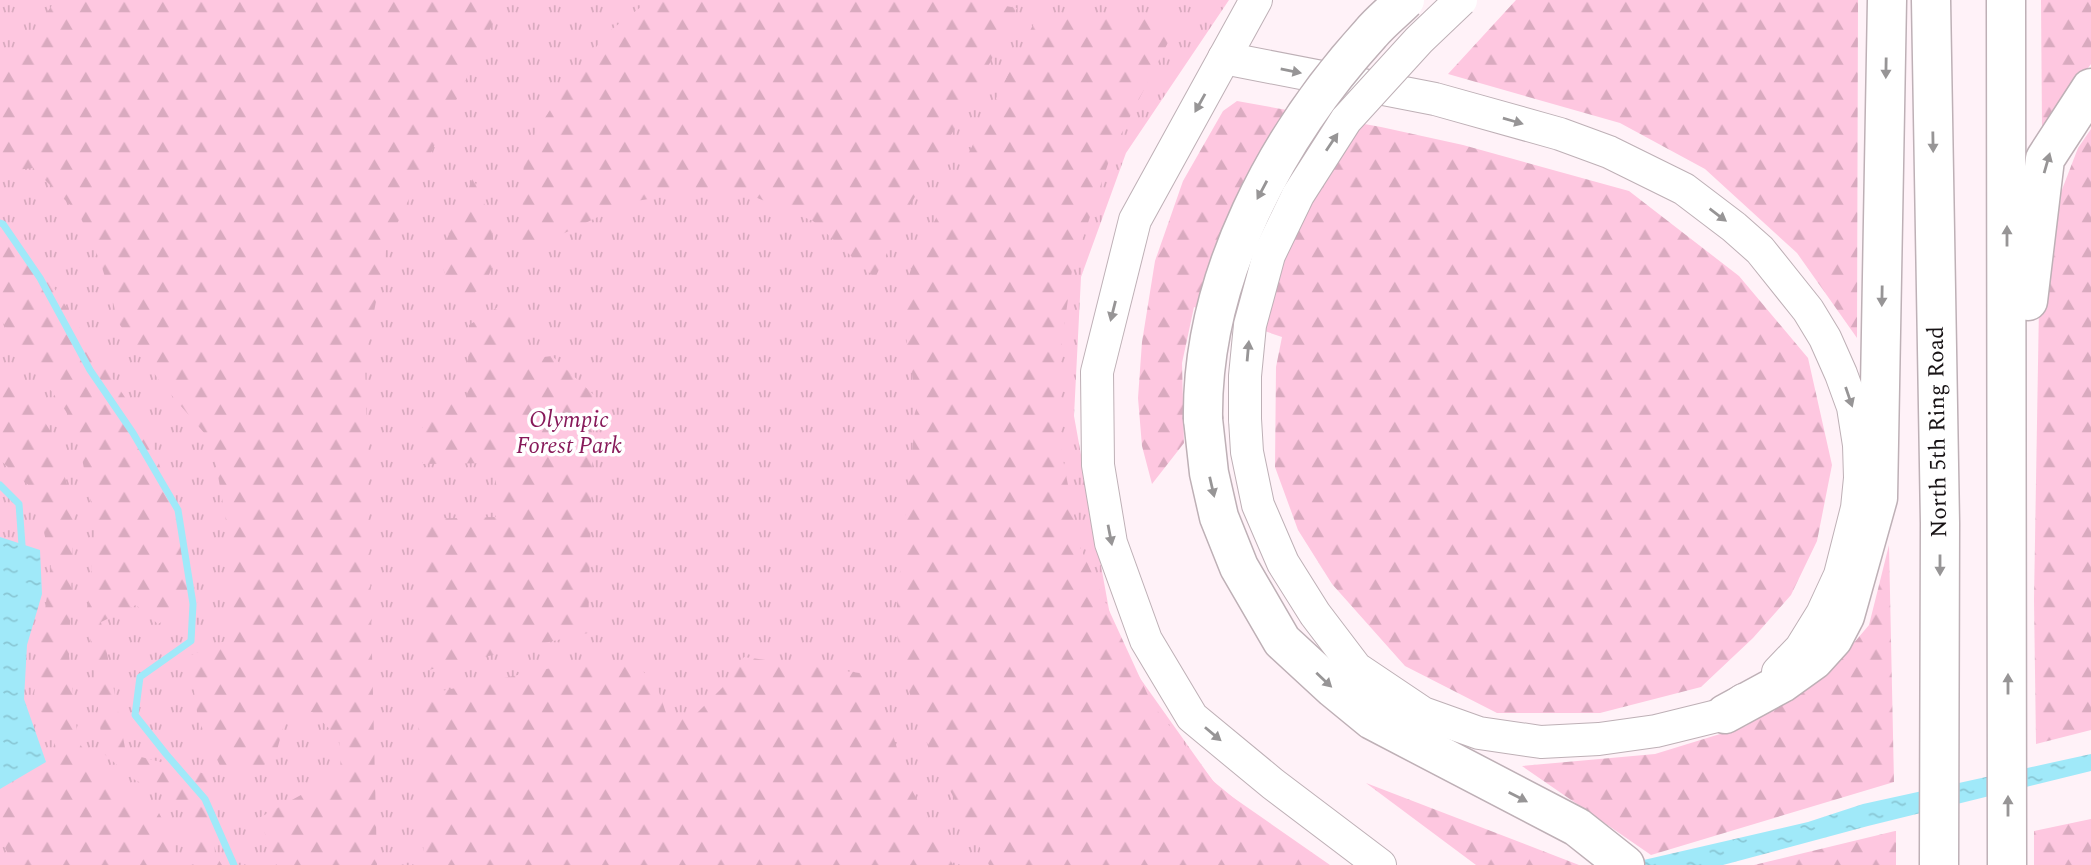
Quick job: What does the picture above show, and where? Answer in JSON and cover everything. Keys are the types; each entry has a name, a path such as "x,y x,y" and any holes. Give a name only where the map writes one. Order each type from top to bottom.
{"highway":[{"path":"1405,0 1371,33 1310,108 1286,145 1257,199 1224,278 1214,315 1202,391 1209,473 1219,517 1240,567 1282,641 1333,688 1372,720 1577,827 1623,864"},
{"path":"1725,714 1782,683 1814,660 1833,639 1845,616 1878,498 1887,0"},
{"name":"North 5th Ring Road","path":"1931,0 1940,523 1939,865"},
{"path":"2006,0 2007,863"},
{"path":"2007,473 2045,159 2091,88"}],"main road":[{"path":"1256,0 1135,219 1097,372 1098,465 1111,543 1146,640 1192,717 1273,784 1380,865"},
{"path":"1224,58 1435,99 1560,134 1609,152 1684,189 1760,250 1788,284 1825,338 1853,407 1859,445 1857,509 1840,575 1822,614 1801,648 1773,677 1725,714 1645,733 1541,742 1479,733 1423,713 1356,668 1315,614 1283,563 1258,505 1247,452 1245,376 1250,326 1269,255 1298,195 1346,120 1419,40 1461,0"}],"green space":[{"name":"Olympic Forest Park","path":"0,0 1229,0 1126,153 1081,277 1074,416 1115,643 1213,781 1315,865 0,865"},
{"path":"56,0 504,0 387,245 365,358 377,865 277,865 259,818 341,773 339,738 312,712 285,721 277,750 261,769 222,770 198,719 189,656 230,639 230,543 212,442 161,383 120,325 100,261 79,214 33,168 0,172 0,77"},
{"path":"650,0 972,0 1017,8 972,99 909,207 875,278 813,221 743,192 709,190 629,202 521,254 524,150 565,87 607,33"},
{"path":"1516,0 1858,0 1857,338 1797,253 1705,169 1620,123 1448,74"},
{"path":"2041,0 2091,0 2091,64 2042,130"},
{"path":"1038,15 1180,19 1112,152 1072,270 1060,357 1061,449 1080,547 1152,704 1218,787 1330,865 989,865 933,758 912,704 897,636 897,601 917,404 900,300 913,264"},
{"path":"1237,101 1463,145 1629,191 1739,276 1808,358 1832,465 1817,541 1791,595 1753,638 1701,687 1600,713 1497,713 1405,666 1332,584 1298,530 1275,467 1276,367 1282,337 1194,307 1182,363 1184,443 1152,484 1142,446 1138,398 1142,342 1155,261 1183,181 1223,111"},
{"path":"2091,129 2091,730 2036,744 2034,600 2039,305 2058,200 2078,148"},
{"path":"473,178 491,219 495,259 484,288 467,296 446,279 440,255"},
{"path":"0,233 23,240 150,436 179,525 198,602 158,624 136,605 101,622 126,753 210,775 215,854 222,865 196,865 183,804 135,780 103,753 87,609 96,528 75,424 0,319"},
{"path":"522,292 519,360 552,356 594,395 588,633 420,672 422,519 496,517 496,463 423,464 423,406 467,399 469,325"},
{"path":"0,362 14,373 51,432 74,507 69,656 78,741 106,784 159,813 173,840 177,865 13,865 0,837 0,802 61,759 34,695 51,564 35,491 0,460"},
{"path":"1889,545 1894,782 1651,855 1522,766 1655,754 1746,726 1837,663 1869,625"},
{"path":"744,657 874,675 908,783 953,865 424,865 417,696 590,660 636,664 657,686 666,713 696,714 722,688"},
{"path":"1366,783 1579,865 1476,865"},
{"path":"2091,819 2091,865 2034,865 2034,831"},
{"path":"1895,831 1896,865 1754,865"}],"water":[{"path":"0,537 40,550 42,594 27,645 24,699 46,762 0,789"},
{"path":"2091,754 2091,771 1723,865 1622,865 1808,822 1863,804"}],"waterway":[{"path":"0,223 40,278 90,370 133,433 178,510 193,604 191,641 140,677 135,715 205,799 234,865"},
{"path":"0,485 19,504 22,545"}]}
